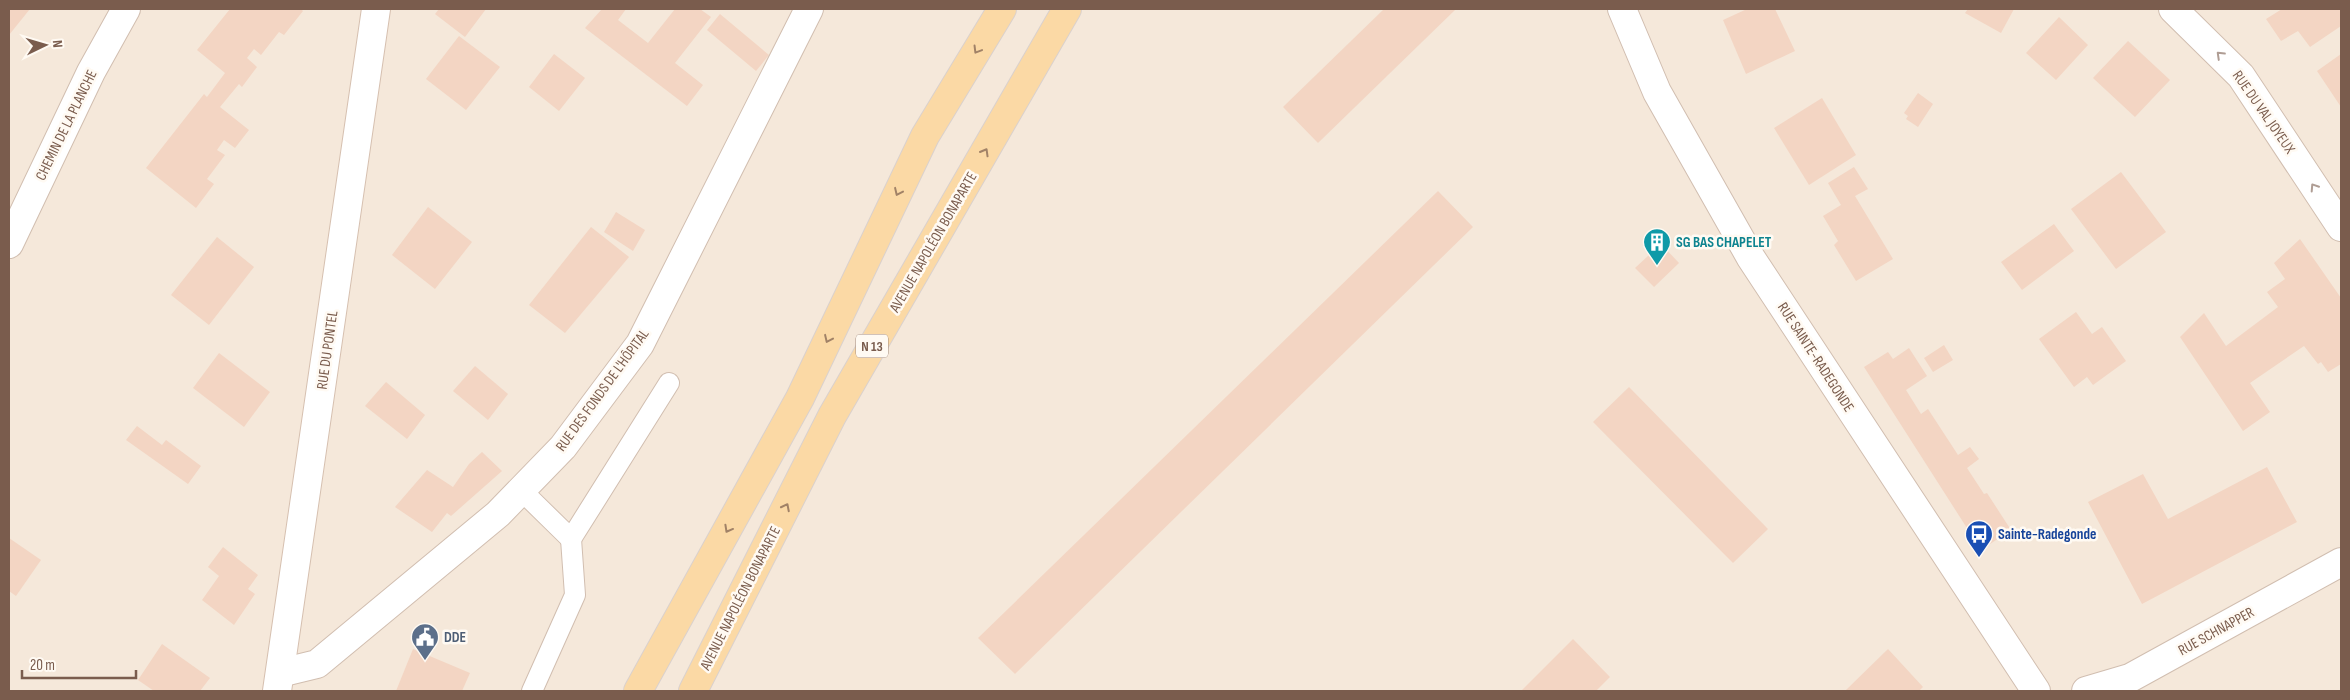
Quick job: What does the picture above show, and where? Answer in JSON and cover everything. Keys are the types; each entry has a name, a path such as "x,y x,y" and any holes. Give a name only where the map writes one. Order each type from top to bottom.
{"main road":[{"path":"638,691 800,398 925,136 1002,9"},
{"name":"AVENUE NAPOLÉON BONAPARTE","path":"693,691 832,416 1067,9"}],"street":[{"name":"CHEMIN DE LA PLANCHE","path":"9,244 91,72 126,9"},
{"name":"RUE DU PONTEL","path":"278,682 376,9"},
{"name":"RUE DES FONDS DE L'HÔPITAL","path":"278,682 317,664 498,514 563,446 640,344 809,9"},
{"name":"RUE SAINTE-RADEGONDE","path":"1622,9 1657,92 1751,258 2036,691"},
{"name":"RUE DU VAL JOYEUX","path":"2173,9 2242,76 2341,227"},
{"name":"RUE SCHNAPPER","path":"2086,691 2130,678 2341,562"}],"lane":[{"path":"532,691 575,595 572,539 669,383"},
{"path":"521,490 572,539"}],"shaded area":[{"path":"9,9 2341,9 2341,691 9,691"}],"building":[{"path":"9,9 30,9 9,35"},
{"path":"230,9 301,9 303,11 284,35 279,32 261,55 254,49 247,58 257,67 242,87 239,84 220,107 249,130 235,148 224,140 217,150 225,155 207,179 214,184 196,208 146,168 204,94 207,97 225,73 197,50"},
{"path":"439,9 486,9 465,37 435,14"},
{"path":"602,9 626,9 618,20 648,43 675,9 700,9 711,17 675,63 703,85 687,106 585,28"},
{"path":"1384,9 1456,9 1318,143 1283,107"},
{"path":"1747,9 1775,9 1795,51 1746,74 1723,20"},
{"path":"1968,9 2014,9 2001,33 1965,13"},
{"path":"2282,9 2341,9 2341,26 2310,47 2298,31 2281,41 2266,19"},
{"path":"720,14 769,55 756,71 707,30"},
{"path":"2059,17 2088,45 2056,80 2026,53"},
{"path":"459,36 500,67 466,110 426,79"},
{"path":"2128,41 2170,80 2135,117 2093,78"},
{"path":"554,54 585,78 559,111 529,87"},
{"path":"2341,54 2341,107 2317,71"},
{"path":"1918,93 1933,104 1918,127 1906,119 1908,116 1904,113"},
{"path":"1822,98 1856,155 1809,185 1774,128"},
{"path":"1854,167 1868,189 1855,196 1893,259 1856,281 1834,245 1838,241 1823,216 1841,205 1828,183"},
{"path":"2121,172 2166,232 2116,269 2071,209"},
{"path":"1438,191 1473,227 1015,674 978,638"},
{"path":"428,207 472,242 435,289 392,255"},
{"path":"616,212 645,230 633,251 604,232"},
{"path":"2054,224 2074,251 2022,290 2001,262"},
{"path":"591,227 629,257 565,333 529,305"},
{"path":"217,237 254,267 209,325 171,295"},
{"path":"2300,239 2341,298 2341,364 2328,372 2321,362 2318,364 2304,346 2250,383 2270,412 2243,431 2180,337 2204,313 2226,346 2278,307 2267,292 2285,279 2274,263"},
{"name":"SG BAS CHAPELET","path":"1661,244 1679,263 1654,287 1635,268"},
{"path":"2076,312 2092,334 2102,327 2126,361 2093,385 2087,377 2074,387 2039,339"},
{"path":"1944,345 1953,360 1933,372 1924,358"},
{"path":"1909,348 1927,376 1906,390 1921,414 1928,409 1958,455 1970,447 1979,459 1967,468 1984,494 1987,493 2011,530 1981,550 1864,367 1888,352 1893,359"},
{"path":"219,353 270,392 244,427 193,388"},
{"path":"475,366 508,394 488,420 453,391"},
{"path":"386,382 425,415 407,439 365,406"},
{"path":"1629,387 1768,529 1733,563 1593,422"},
{"path":"137,426 162,445 166,440 201,466 188,484 126,440"},
{"path":"482,452 502,471 451,516 447,513 432,532 395,507 427,470 453,487 469,464"},
{"path":"2267,467 2297,522 2142,604 2088,502 2143,474 2168,519"},
{"path":"9,538 41,560 16,596 9,591"},
{"path":"223,547 258,575 248,589 255,594 234,625 202,600 219,576 208,567"},
{"path":"1573,639 1610,677 1596,691 1521,691"},
{"path":"162,644 210,678 200,691 154,691 138,680"},
{"name":"DDE","path":"413,649 470,673 462,691 396,691"},
{"path":"1888,649 1923,687 1919,691 1845,691"}],"place":[{"name":"SG BAS CHAPELET","path":"1657,266"},
{"name":"Sainte-Radegonde","path":"1979,558"},
{"name":"DDE","path":"425,661"}]}
